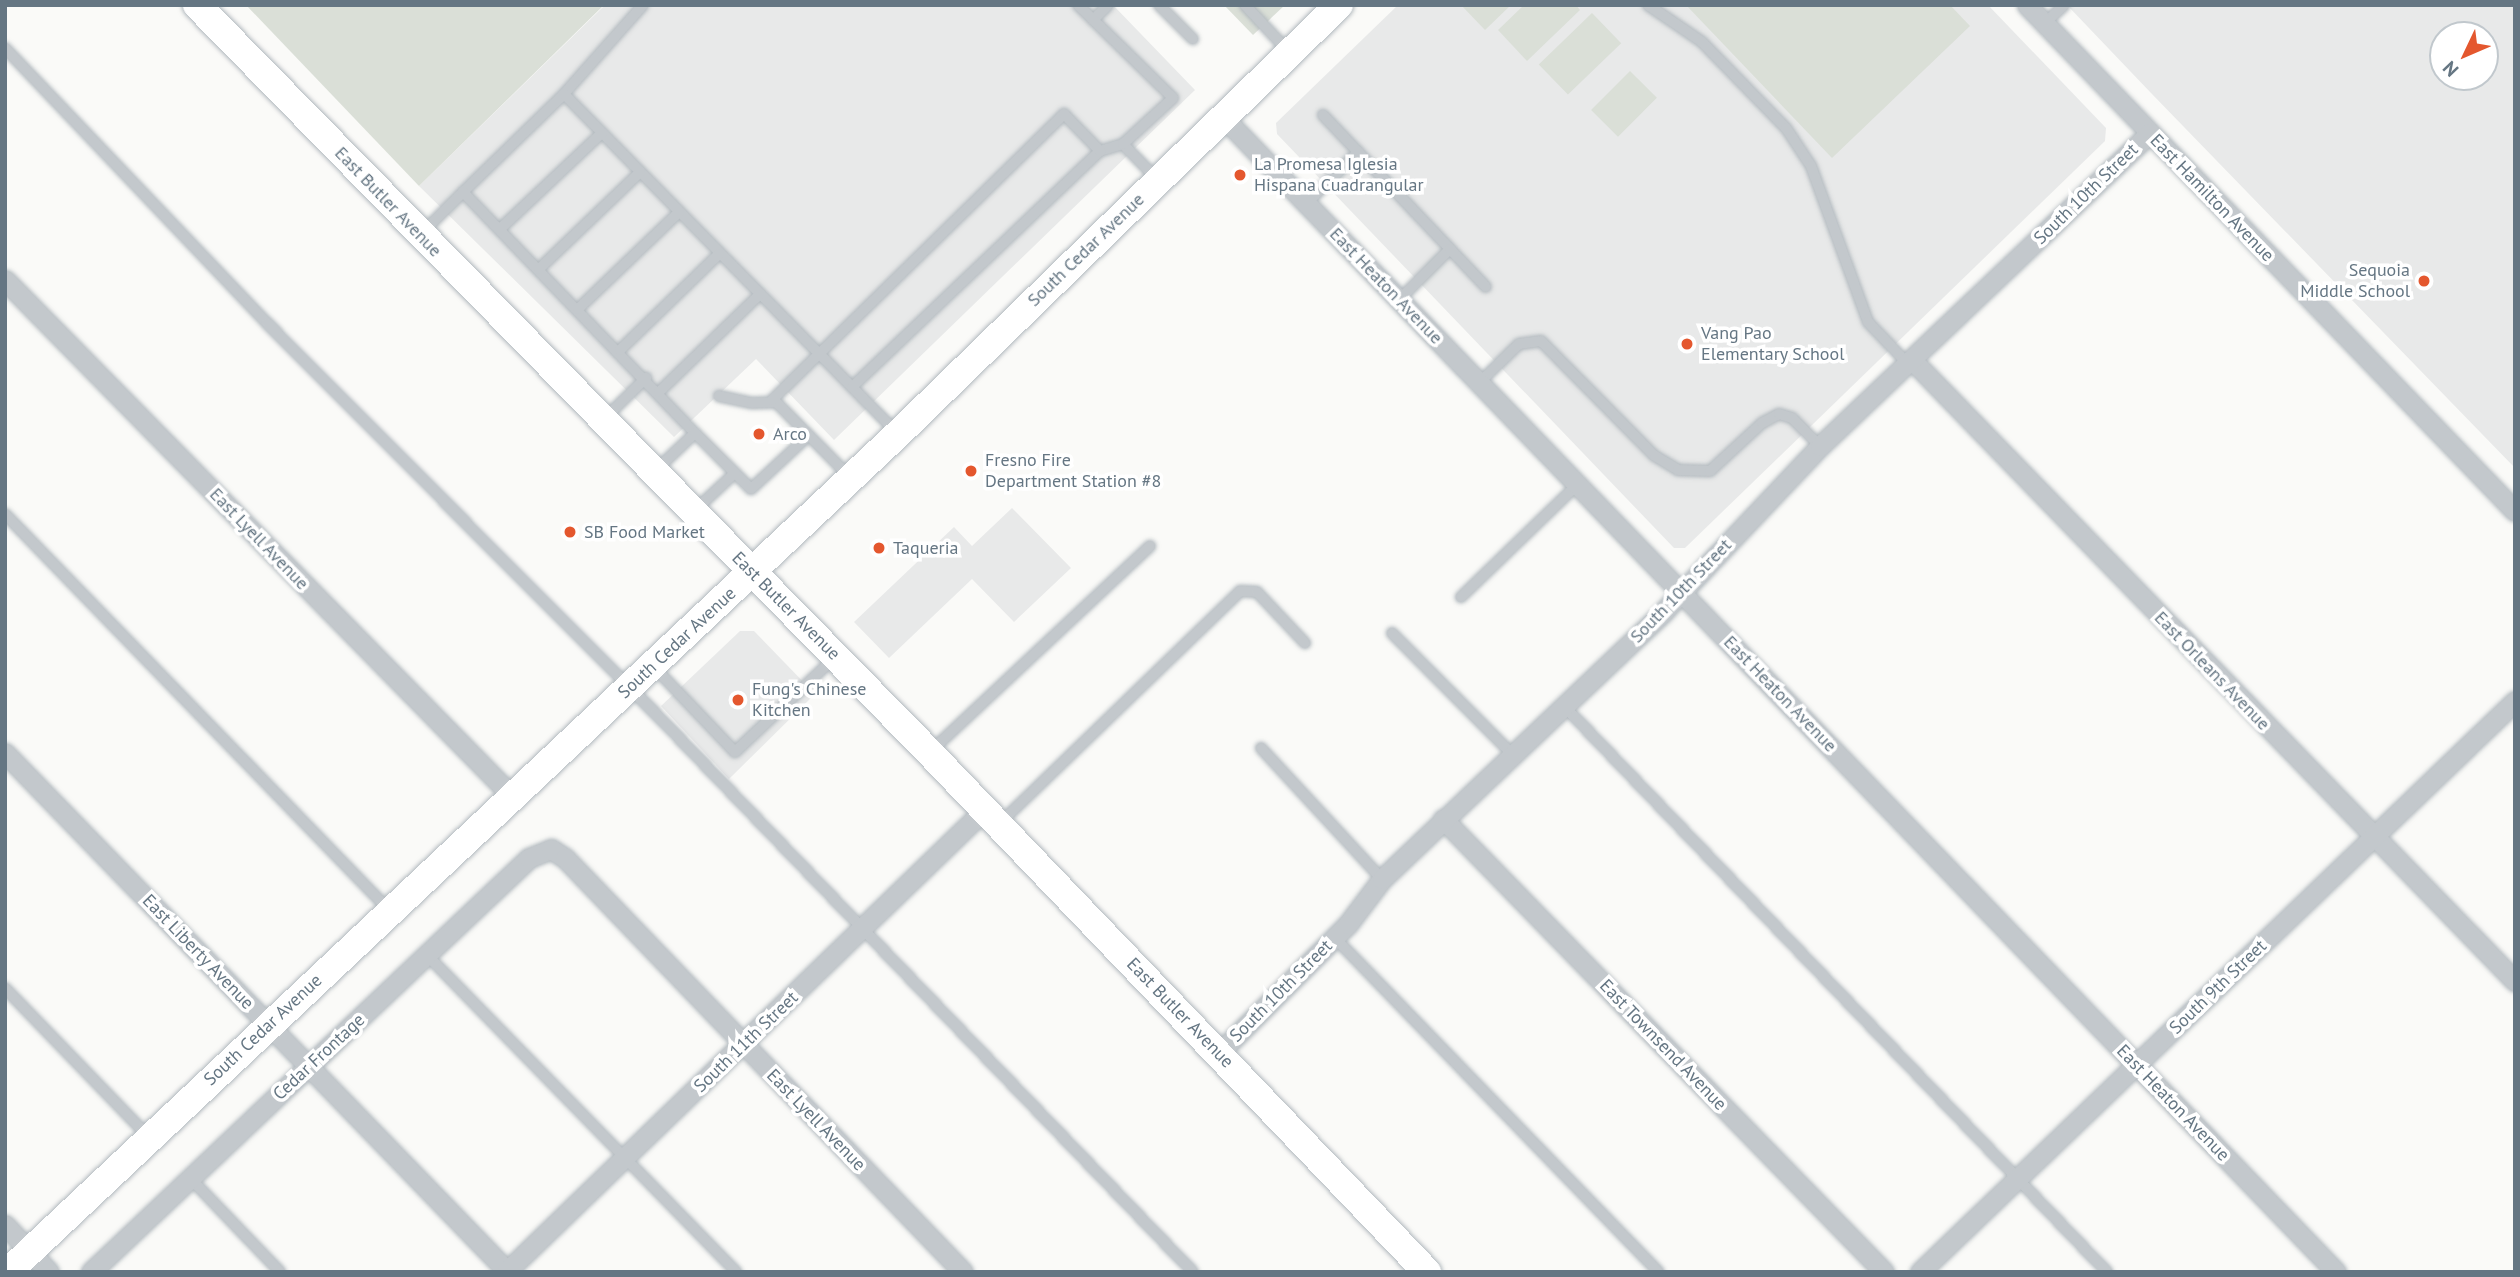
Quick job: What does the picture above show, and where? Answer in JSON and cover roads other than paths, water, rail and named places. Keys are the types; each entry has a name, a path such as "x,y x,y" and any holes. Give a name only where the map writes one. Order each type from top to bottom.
{"main road":[{"name":"East Butler Avenue","path":"197,5 602,422 753,571 929,752 1427,1272"},
{"name":"South Cedar Avenue","path":"8,1272 898,434 1339,5"}],"street":[{"name":"East Hamilton Avenue","path":"2027,5 2515,511"},
{"name":"East Heaton Avenue","path":"1223,117 2336,1272"},
{"name":"South 10th Street","path":"1219,1054 1335,938 1382,879 1511,752 1565,707 1682,591 1820,446 2150,133"},
{"name":"East Lyell Avenue","path":"5,280 513,797"},
{"name":"East Orleans Avenue","path":"1910,362 2373,839 2515,981"},
{"name":"South 9th Street","path":"1920,1272 2515,701"},
{"name":"East Liberty Avenue","path":"5,752 507,1271"},
{"name":"South 11th Street","path":"507,1271 863,929 991,817"},
{"name":"East Townsend Avenue","path":"1443,819 1884,1272"},
{"name":"East Lyell Avenue","path":"551,849 565,858 962,1272"},
{"name":"Cedar Frontage","path":"91,1272 529,858 551,849"},
{"path":"5,1226 50,1272"}],"lane":[{"path":"420,234 564,93 643,5"},
{"path":"852,387 1100,151 1123,144 1173,97 1078,5"},
{"path":"1093,20 1108,5"},
{"path":"1159,5 1193,39"},
{"path":"1245,5 1290,53"},
{"path":"1648,5 1702,42 1786,128 1811,166 1868,322 1910,362"},
{"path":"2045,23 2064,5"},
{"path":"5,48 267,323 629,689 1193,1272"},
{"path":"564,93 898,434"},
{"path":"719,396 752,403 772,400 1064,114 1100,151"},
{"path":"1323,115 1486,287"},
{"path":"500,229 602,133"},
{"path":"1123,144 1158,180"},
{"path":"1306,204 1358,152"},
{"path":"539,269 640,172"},
{"path":"463,192 620,350 695,433 751,489 808,436"},
{"path":"578,309 679,212"},
{"path":"1399,300 1450,249"},
{"path":"620,350 719,254"},
{"path":"659,392 759,295"},
{"path":"1479,383 1519,344 1541,341 1655,456 1678,470 1710,471 1762,423 1779,414 1792,418 1820,446"},
{"path":"602,422 646,378"},
{"path":"772,400 851,478"},
{"path":"653,473 695,433"},
{"path":"693,513 735,473"},
{"path":"1461,597 1577,485"},
{"path":"5,514 390,912"},
{"path":"929,752 1150,546"},
{"path":"991,817 1240,591 1256,592 1305,643"},
{"path":"1392,633 1511,752"},
{"path":"653,666 735,752 836,657"},
{"path":"1565,707 2107,1272"},
{"path":"1261,748 1382,879"},
{"path":"1335,938 1659,1272"},
{"path":"426,955 736,1272"},
{"path":"5,988 150,1138"},
{"path":"190,1178 280,1272"}],"place":[{"name":"La Promesa Iglesia Hispana Cuadrangular","path":"1240,175"},
{"name":"Sequoia Middle School","path":"2424,281"},
{"name":"Vang Pao Elementary School","path":"1687,344"},
{"name":"Arco","path":"759,434"},
{"name":"Fresno Fire Department Station #8","path":"971,471"},
{"name":"SB Food Market","path":"570,532"},
{"name":"Taqueria","path":"879,548"},
{"name":"Fung's Chinese Kitchen","path":"738,700"}]}
